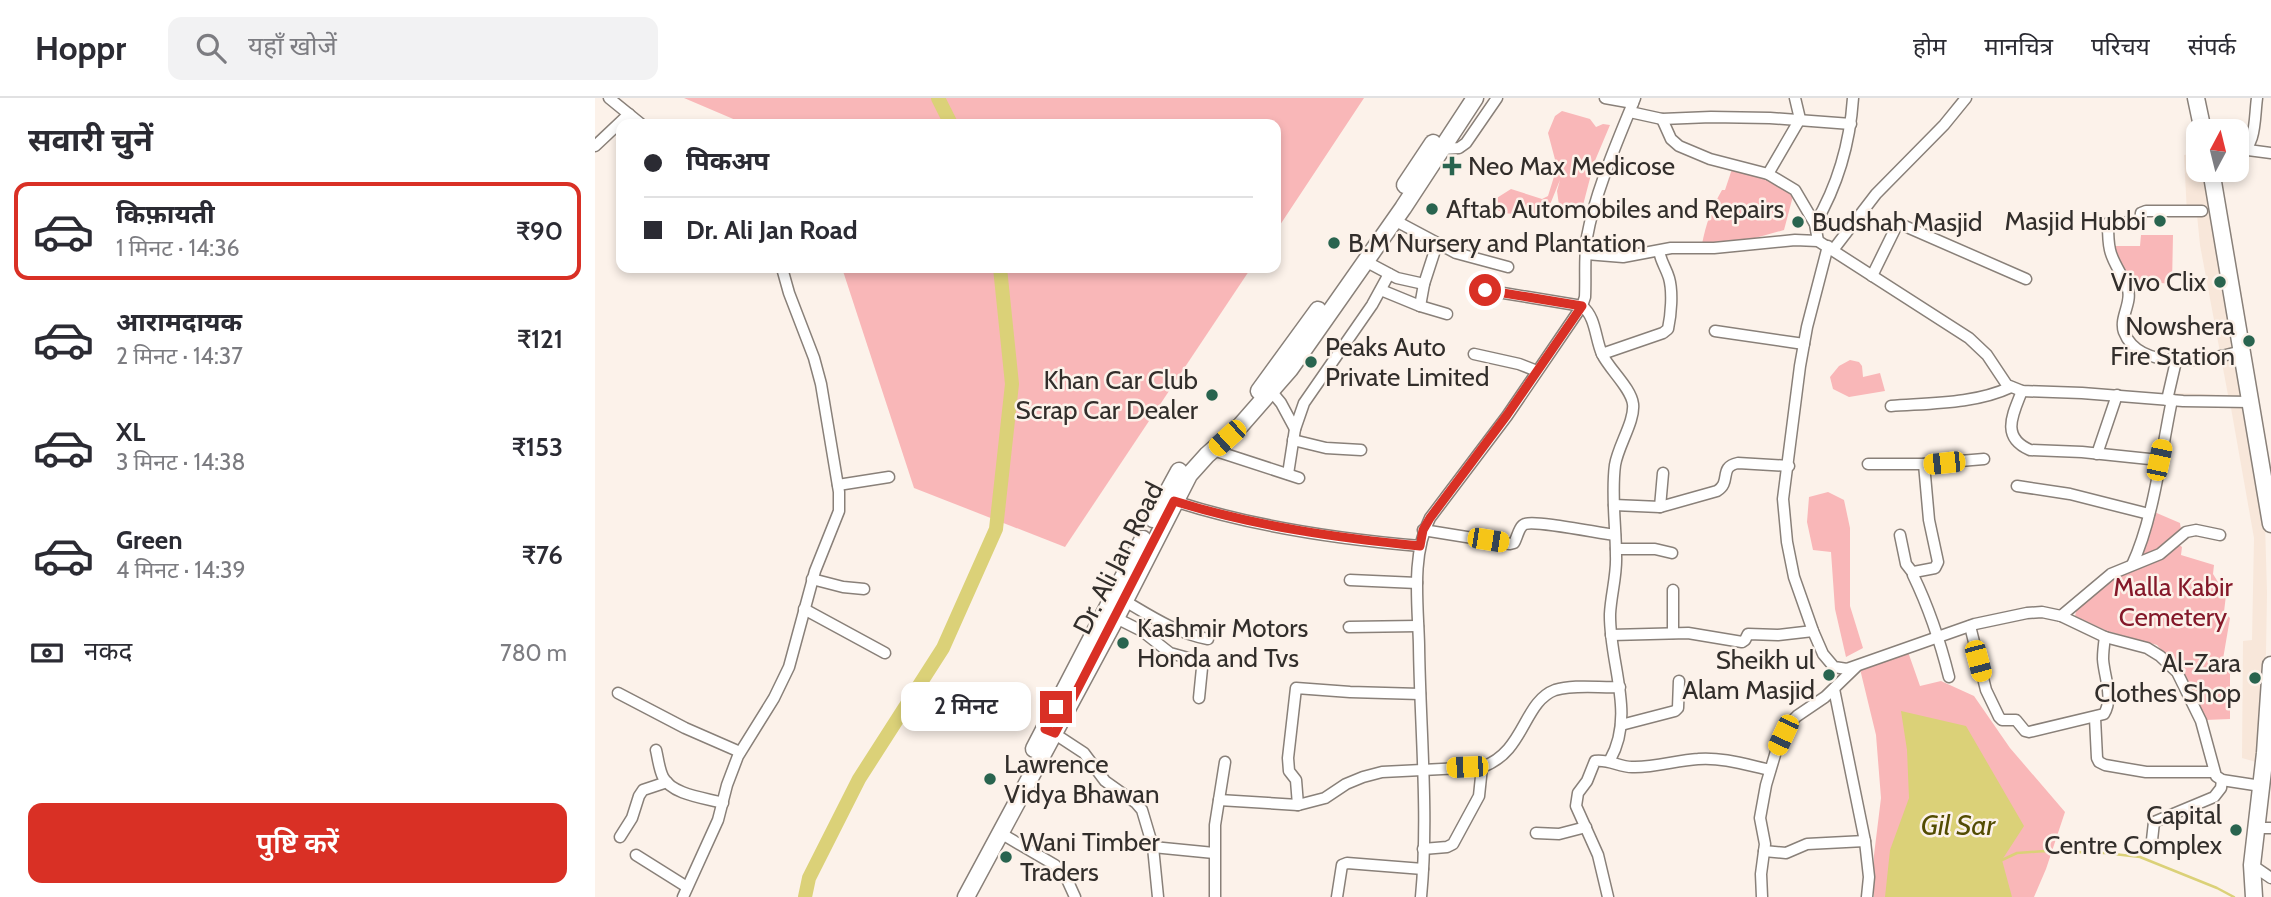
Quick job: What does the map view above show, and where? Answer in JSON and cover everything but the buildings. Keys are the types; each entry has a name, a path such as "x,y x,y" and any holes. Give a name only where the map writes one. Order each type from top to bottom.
{"main road":[{"name":"Dr. Ali Jan Road","path":"967,897 1002,834 1174,478 1191,457 1234,418 1262,386 1361,253 1463,98"},
{"name":"Dr. Ali Jan Road","path":"957,897 1116,618 1189,475 1241,425 1290,369 1475,98"},
{"path":"2196,98 2200,119"},
{"path":"2213,182 2211,211 2266,466 2271,524"},
{"path":"2250,883 2263,828 2261,786 2269,728 2271,665"}],"street":[{"path":"609,98 635,119"},
{"path":"1441,149 1459,148 1466,143 1497,98"},
{"path":"1605,98 1633,104 1662,119 1800,119 1851,124"},
{"path":"1767,174 1800,119 1795,98"},
{"path":"1815,224 1836,183 1851,124 1853,98"},
{"path":"1966,98 1944,125 1876,194 1831,248 1804,344 1783,499 1794,577 1813,631 1823,654 1834,667 1840,669 1856,667 1970,626 2027,613 2042,612 2061,616 2105,637 2147,648 2160,656 2177,672 2201,721 2214,772 2221,780 2261,786"},
{"path":"2249,147 2257,98"},
{"path":"1421,897 1423,769 1417,583 1423,530 1582,306 1585,297 1587,237 1607,169 1633,104"},
{"path":"624,119 629,114"},
{"path":"1662,119 1671,139 1679,146 1710,159 1767,174 1795,190 1815,224 1818,241"},
{"path":"595,146 616,126"},
{"path":"2249,150 2271,153"},
{"path":"2211,211 2146,211 2141,213 2140,222 2108,223 2110,251 2129,292 2123,331 2150,356 2176,360 2210,359 2242,351"},
{"path":"1394,220 1437,244 1470,258 1508,267"},
{"path":"1872,276 1900,223 2026,279"},
{"path":"1586,254 1623,257 1671,248 1818,241 1969,338 1987,355 2011,387 2022,391 2251,402"},
{"path":"1420,306 1437,244"},
{"path":"1602,354 1668,329 1670,286 1659,251"},
{"path":"1365,261 1389,274 1424,284"},
{"path":"636,855 685,892 707,845 740,752 786,675 812,579 839,511 838,485 817,371 783,273"},
{"path":"1288,474 1294,434 1307,397 1381,290 1389,274"},
{"path":"1381,290 1447,314"},
{"path":"1485,290 1582,306 1591,317 1602,354 1632,399 1633,406 1616,462 1616,549 1611,635 1620,687 1621,725 1618,746 1610,760"},
{"path":"1715,331 1804,344"},
{"path":"1473,354 1520,364 1537,371"},
{"path":"2132,565 2149,514 2176,360"},
{"path":"1891,406 1967,400 1999,393 2011,387"},
{"path":"1271,391 1281,403 1294,434 1326,448 1361,450"},
{"path":"2022,391 2011,423 2014,438 2023,446 2031,450 2159,460"},
{"path":"2097,454 2117,395"},
{"path":"1213,450 1299,478"},
{"path":"1868,464 1924,464 1984,459"},
{"path":"1614,505 1660,507 1722,488 1730,464 1789,466"},
{"path":"1913,573 1935,568 1938,562 1929,520 1924,464"},
{"path":"1660,507 1663,473"},
{"path":"838,485 889,477"},
{"path":"2017,486 2070,494 2149,514"},
{"path":"1174,501 1274,527 1420,546"},
{"path":"1423,530 1510,544 1514,543 1525,524 1615,535"},
{"path":"2061,616 2111,574 2160,554 2190,531 2220,535"},
{"path":"1900,535 1906,564 1913,573 1939,636 1949,677"},
{"path":"1616,549 1655,549 1672,553"},
{"path":"812,579 863,589"},
{"path":"1350,580 1417,583"},
{"path":"1673,590 1674,632"},
{"path":"1125,601 1168,627 1208,639"},
{"path":"804,610 885,653"},
{"path":"1116,618 1142,631 1170,653 1199,661 1202,668 1199,698"},
{"path":"1349,627 1418,626"},
{"path":"1970,626 1986,690 1999,717 2003,720 2016,720 2029,732 2104,715 2108,706 2108,687 2103,663 2105,637"},
{"path":"1611,635 1674,632 1703,634 1744,642 1748,634 1778,635 1813,631"},
{"path":"1762,897 1764,838 1760,818 1777,748 1791,722 1804,709 1834,689 1856,667"},
{"path":"1621,725 1675,711 1678,708 1679,681"},
{"path":"1219,800 1298,805 1325,798 1363,776 1382,772 1482,767 1507,751 1535,707 1552,691 1562,688 1620,687"},
{"path":"1298,805 1296,780 1289,771 1287,758 1296,688 1420,694"},
{"path":"1834,689 1865,841 1869,877 1867,897"},
{"path":"618,693 685,728 740,752"},
{"path":"2095,718 2097,758 2105,765 2146,772 2214,772"},
{"path":"1050,731 1084,753 1105,781 1136,803 1145,816 1153,847 1159,897"},
{"path":"656,750 667,782 683,792 723,803"},
{"path":"1608,897 1598,855 1576,806 1578,793 1587,781 1595,761 1610,760 1621,766 1639,767 1701,758 1770,770"},
{"path":"1215,897 1214,853 1224,762"},
{"path":"1423,849 1453,844 1479,796 1482,767"},
{"path":"2152,840 2154,822 2214,797 2221,788 2221,780"},
{"path":"620,837 632,818 643,790 667,782"},
{"path":"1536,833 1559,834 1586,827"},
{"path":"1002,834 1055,865 1065,875 1075,897"},
{"path":"1764,851 1787,853 1807,844 1865,841"},
{"path":"1153,847 1214,853"},
{"path":"1337,897 1340,870 1342,865 1347,863 1423,869"},
{"path":"2250,883 2271,878"}],"shaded area":[{"path":"2184,155 2186,182 2205,182 2246,432 2265,523 2266,653 2256,762 2242,758 2243,641 2252,640 2254,538 2231,408 2174,405 2175,393 2228,395 2200,245 2197,215 2187,214"}],"green space":[{"path":"684,98 1364,98 1281,223 1281,119 733,119"},
{"path":"1562,111 1590,119 1596,127 1610,125 1594,163 1582,209 1559,205 1557,191 1560,180 1549,207 1536,216 1503,213 1490,206 1492,201 1511,189 1542,199 1548,196 1557,167 1548,133 1555,116"},
{"path":"1732,169 1774,180 1788,190 1793,196 1784,230 1741,242 1702,244 1712,209 1722,190 1725,190"},
{"path":"2141,235 2173,235 2172,284 2127,280 2112,246 2140,246"},
{"path":"844,273 1248,273 1065,547 914,488"},
{"path":"1850,360 1859,362 1863,377 1880,373 1885,391 1849,397 1833,389 1830,377 1839,366"},
{"path":"1828,492 1844,500 1850,528 1850,606 1863,648 1846,657 1835,609 1831,552 1813,550 1807,522 1809,497"},
{"path":"2152,511 2180,523 2181,530 2152,553 2138,558"},
{"name":"Malla Kabir Cemetery","path":"2175,542 2182,547 2181,555 2214,565 2213,574 2226,595 2224,612 2230,618 2223,659 2230,674 2230,719 2205,720 2173,663 2157,645 2107,631 2075,616 2078,603 2103,581"},
{"path":"1907,649 1920,686 1941,681 1974,696 2010,748 2065,812 2034,897 1874,897 1874,855 1881,798 1876,735 1860,669"}],"water":[{"name":"Gil Sar","path":"1901,711 1966,726 2024,826 2002,860 2012,897 1885,897 1890,850 1909,798 1907,750"}],"waterway":[{"path":"938,98 948,119"},
{"path":"805,897 809,878 859,779 943,648 996,529 1012,384 1001,273"},
{"path":"2002,860 2017,853 2045,851 2140,857 2234,897"}],"place":[{"name":"Neo Max Medicose","path":"1452,166"},
{"name":"Aftab Automobiles and Repairs","path":"1432,209"},
{"name":"Masjid Hubbi","path":"2160,221"},
{"name":"Budshah Masjid","path":"1798,222"},
{"name":"B.M Nursery and Plantation","path":"1334,243"},
{"name":"Vivo Clix","path":"2220,282"},
{"name":"Nowshera Fire Station","path":"2249,341"},
{"name":"Peaks Auto Private Limited","path":"1311,362"},
{"name":"Khan Car Club Scrap Car Dealer","path":"1212,395"},
{"name":"Kashmir Motors Honda and Tvs","path":"1123,643"},
{"name":"Sheikh ul Alam Masjid","path":"1829,675"},
{"name":"Al-Zara Clothes Shop","path":"2255,678"},
{"name":"Lawrence Vidya Bhawan","path":"990,779"},
{"name":"Capital Centre Complex","path":"2236,830"},
{"name":"Wani Timber Traders","path":"1006,857"}],"route":[{"path":"1056,707 1045,729 1055,733 1174,501 1274,527 1420,546 1423,530 1430,518 1507,415 1582,306 1485,290"}]}
